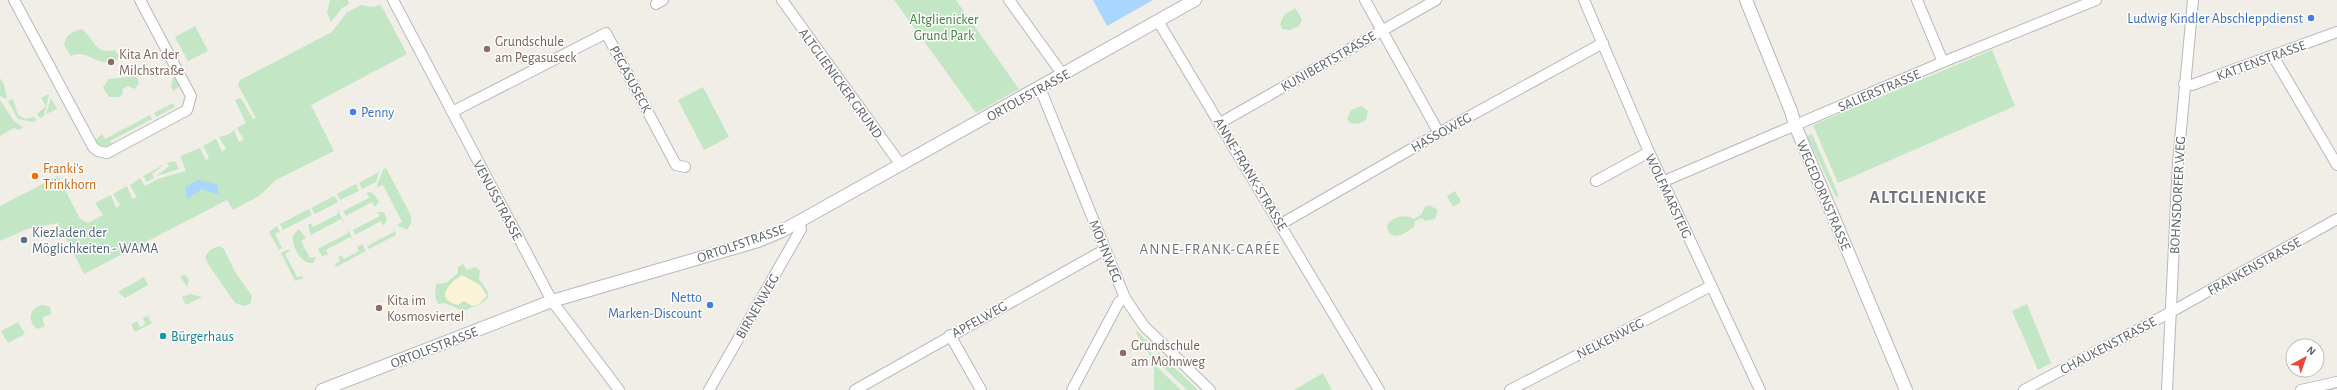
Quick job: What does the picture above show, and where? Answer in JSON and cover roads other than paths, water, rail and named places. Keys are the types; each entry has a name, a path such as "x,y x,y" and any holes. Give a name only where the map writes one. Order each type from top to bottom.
{"street":[{"path":"14,0 93,147 103,153 107,153 187,110 189,107 191,96 140,0"},
{"name":"VENUSSTRASSE","path":"393,0 552,301 619,390"},
{"name":"ALTGLIENICKER GRUND","path":"782,0 901,165"},
{"path":"1009,0 1062,75"},
{"name":"ORTOLFSTRASSE","path":"322,390 552,301 758,240 799,222 1195,0"},
{"path":"1365,0 1438,133"},
{"name":"KUNIBERTSTRASSE","path":"1220,122 1436,0"},
{"name":"WOLFMARSTEIG","path":"1584,0 1662,182 1760,390"},
{"name":"WEGEDORNSTRASSE","path":"1746,0 1792,111 1795,125 1906,390"},
{"path":"1917,0 1943,62"},
{"name":"SALIERSTRASSE","path":"1662,182 1943,62 2096,0"},
{"name":"BOHNSDORFER WEG","path":"2167,390 2184,84 2193,0"},
{"name":"ANNE-FRANK-STRASSE","path":"1158,21 1282,224 1379,390"},
{"name":"KATTENSTRASSE","path":"2184,84 2192,86 2337,32"},
{"name":"PEGASUSECK","path":"452,112 606,33 676,165 685,167"},
{"name":"HASSOWEG","path":"1282,224 1438,133 1603,42"},
{"path":"2273,56 2334,151 2337,165"},
{"name":"MOHNWEG","path":"1040,88 1104,250 1125,298 1144,326 1210,390"},
{"path":"1596,181 1649,152"},
{"name":"FRANKENSTRASSE","path":"2171,312 2337,219"},
{"name":"BIRNENWEG","path":"709,390 801,229 799,222"},
{"name":"APFELWEG","path":"855,390 950,335 1104,250"},
{"name":"NELKENWEG","path":"1510,390 1711,286"},
{"path":"1072,390 1119,302 1125,298"},
{"name":"CHAUKENSTRASSE","path":"2024,390 2171,312"},
{"path":"950,335 981,390"},
{"path":"2301,390 2337,382"}],"water":[{"path":"1093,0 1153,0 1107,26"},
{"path":"198,180 217,184 219,195 202,189 187,199 185,187"}],"place":[{"name":"Ludwig Kindler Abschleppdienst","path":"2311,18"},
{"name":"Grundschule am Pegasuseck","path":"487,49"},
{"name":"Kita An der Milchstraße","path":"111,62"},
{"name":"Penny","path":"353,112"},
{"name":"Franki's Trinkhorn","path":"35,176"},
{"name":"Kiezladen der Möglichkeiten - WAMA","path":"24,240"},
{"name":"Netto Marken-Discount","path":"710,305"},
{"name":"Kita im Kosmosviertel","path":"379,308"},
{"name":"Bürgerhaus","path":"163,336"},
{"name":"Grundschule am Mohnweg","path":"1123,353"}],"district":[{"name":"ALTGLIENICKE","path":"1928,197"},
{"name":"ANNE-FRANK-CARÉE","path":"1210,249"}],"park label":[{"name":"Altglienicker Grund Park","path":"944,28"}]}
